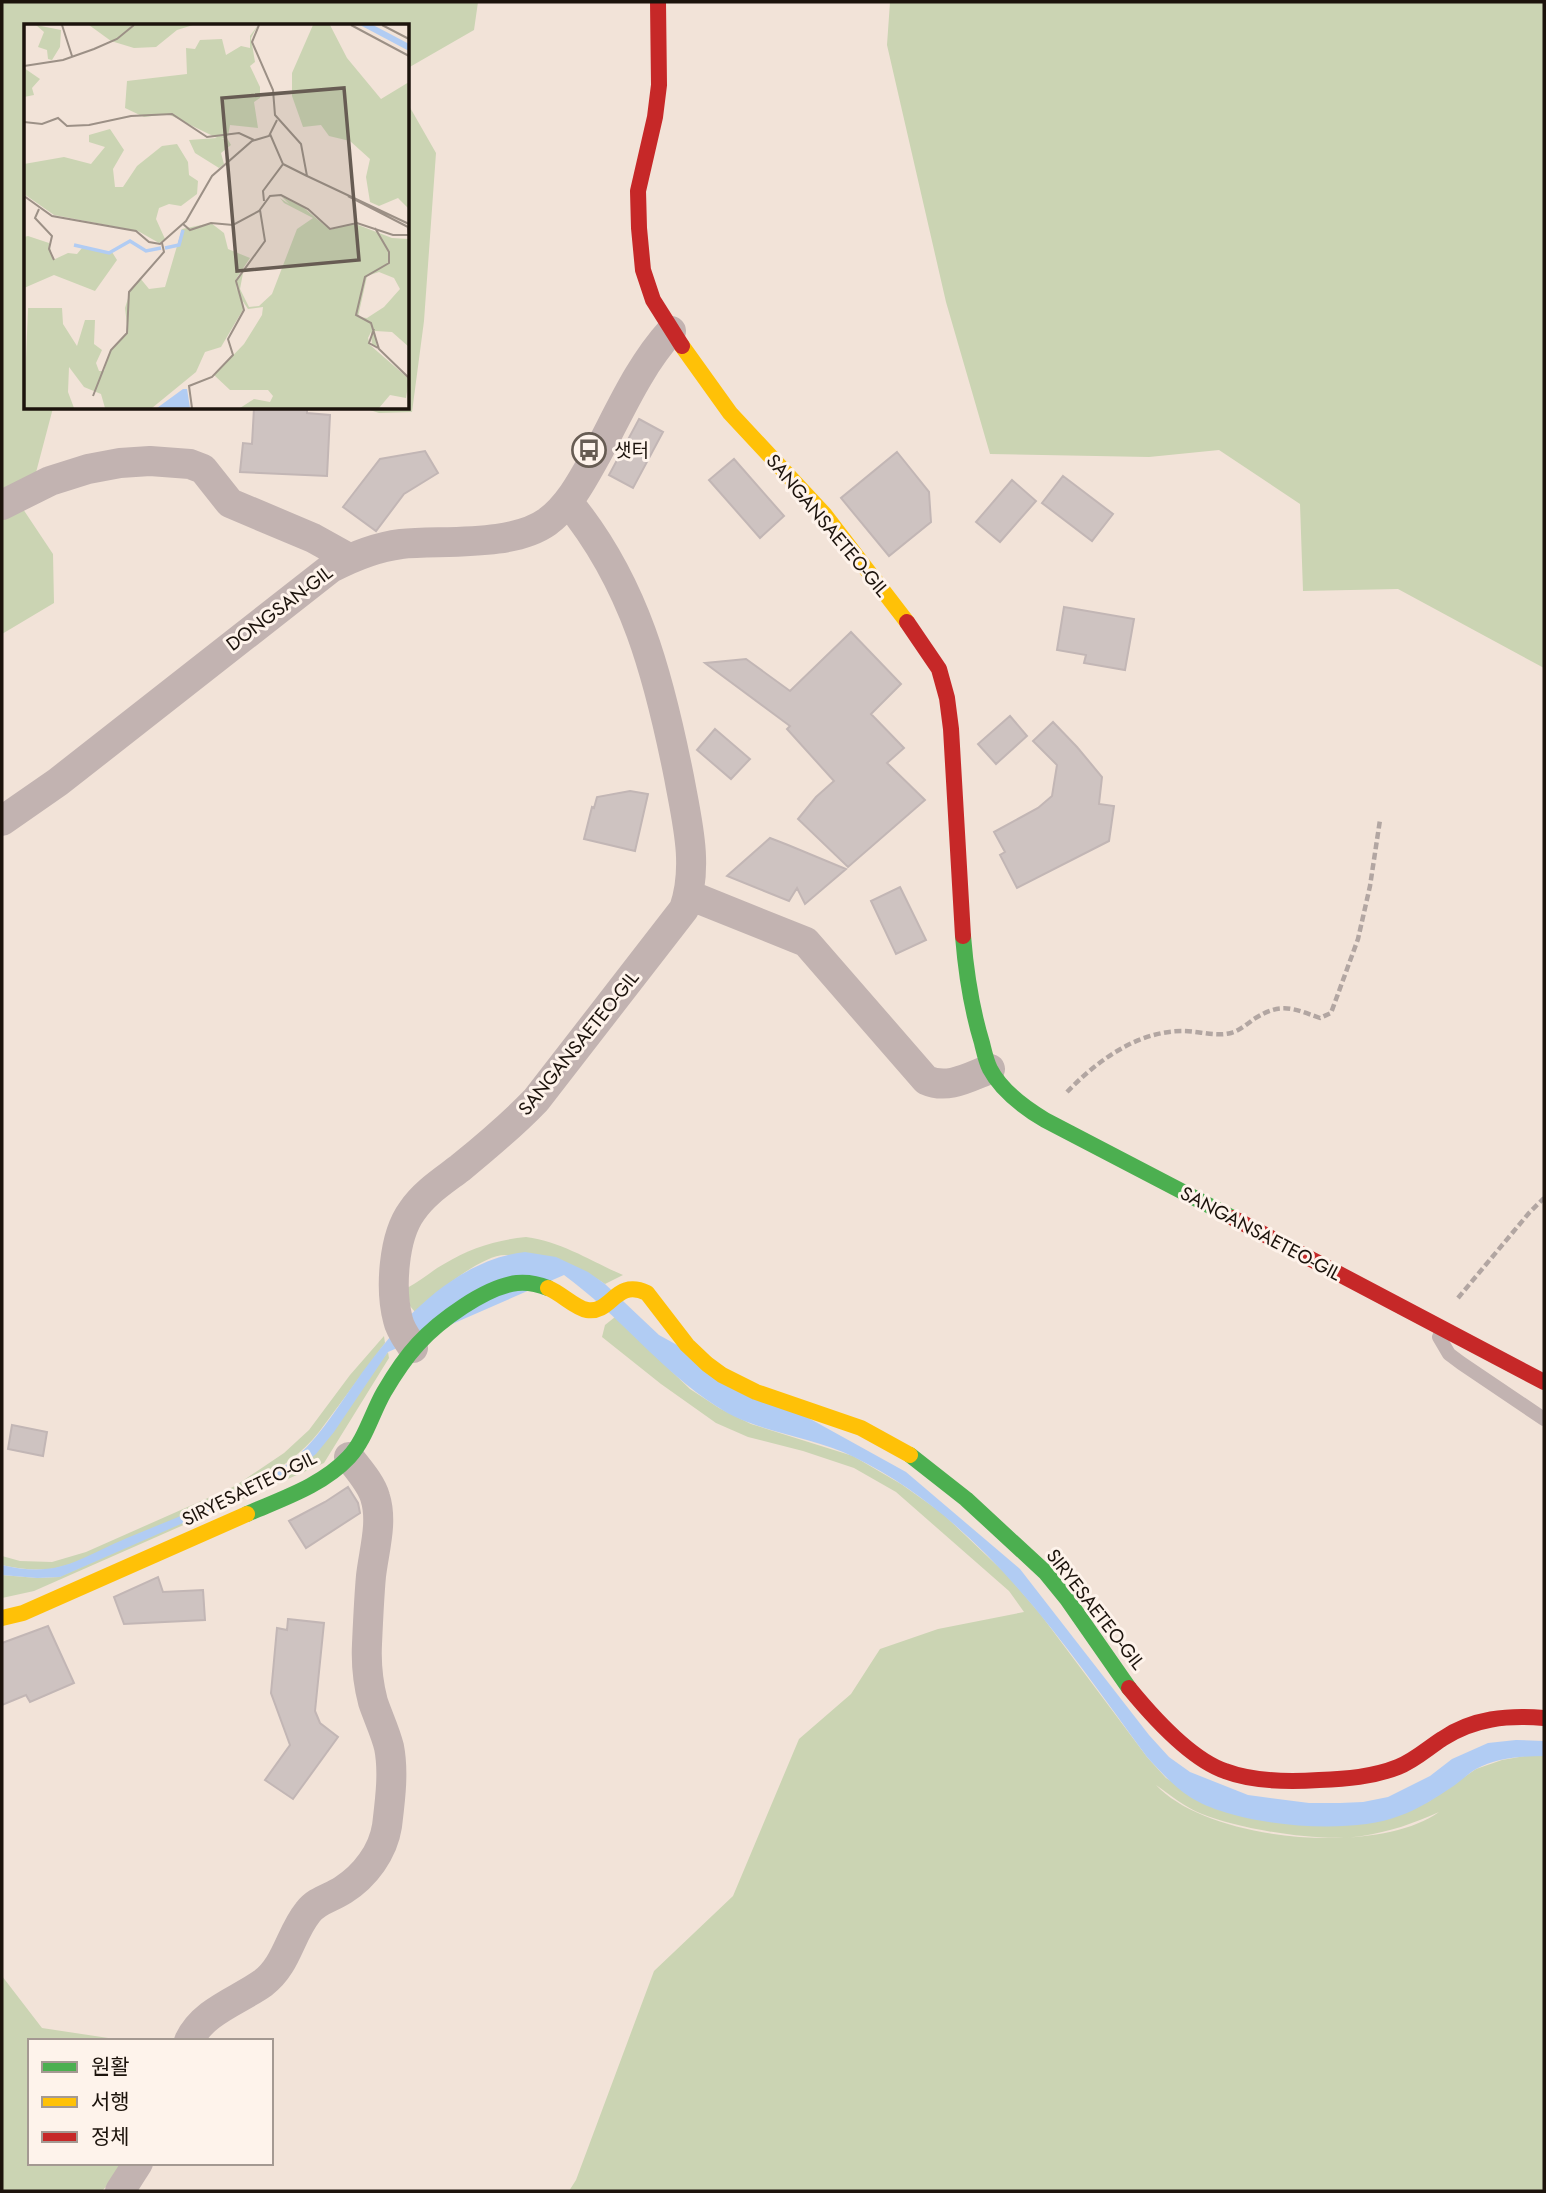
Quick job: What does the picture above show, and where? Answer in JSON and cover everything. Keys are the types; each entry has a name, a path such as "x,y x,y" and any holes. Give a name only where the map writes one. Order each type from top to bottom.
{"street":[{"name":"SANGANSAETEO-GIL","path":"658,2 659,85 655,117 638,191 643,270 653,300 670,331 730,413 825,515 892,600 939,669 947,698 951,729 959,887 967,979 973,1014 990,1069 1007,1091 1045,1120 1544,1382"},
{"name":"DONGSAN-GIL","path":"2,821 58,782 316,578 349,558 399,544 503,537 528,532 544,524 568,502 587,473 638,379 670,331"},
{"path":"2,505 34,488 88,468 150,461 190,464 203,469 230,503 313,538 349,558"},
{"name":"SANGANSAETEO-GIL","path":"406,1336 394,1300 394,1278 403,1226 411,1211 426,1195 513,1125 536,1100 684,909 689,895 692,876 689,833 673,749 649,650 625,593 603,552 568,502"},
{"path":"689,895 806,942 926,1080 942,1085 952,1084 990,1069"},
{"name":"SIRYESAETEO-GIL","path":"2,1618 34,1608 319,1480 349,1457 374,1410 406,1336 456,1313 495,1290 512,1284 541,1285 559,1292 587,1310 603,1307 616,1293 630,1289 647,1293 683,1341 718,1373 755,1393 834,1418 879,1436 930,1469 965,1497 1046,1573 1134,1693 1182,1742 1203,1760 1221,1770 1238,1776 1298,1780 1370,1776 1406,1764 1444,1737 1485,1719 1509,1716 1544,1718"},
{"path":"190,2039 201,2024 272,1974 282,1963 308,1911 354,1882 374,1860 382,1847 387,1829 389,1748 368,1682 367,1652 378,1509 374,1493 349,1457"},
{"path":"120,2191 137,2165"}],"lane":[{"path":"1438,1325 1438,1334 1449,1354 1544,1419"}],"path":[{"path":"1045,1120 1087,1072 1119,1049 1140,1039 1183,1031 1219,1034 1233,1032 1269,1009 1294,1009 1320,1018 1331,1013 1359,939 1380,820"},
{"path":"1438,1325 1466,1287 1544,1198"}],"green space":[{"path":"2,2 478,2 474,30 410,67 410,24 24,24 24,410 52,410 34,480 2,499"},
{"path":"890,2 1544,2 1544,668 1398,589 1303,591 1300,504 1219,450 1149,457 990,454 946,302 887,45"},
{"path":"410,108 436,153 424,321 412,412 379,413 370,410 410,410"},
{"path":"21,506 53,554 54,603 2,634 2,515"},
{"path":"526,1237 564,1248 623,1275 605,1284 572,1269 506,1255 471,1268 415,1312 410,1306 407,1288 439,1267 464,1253 484,1246"},
{"path":"615,1317 690,1389 719,1408 751,1424 853,1456 901,1484 942,1513 1007,1575 1041,1615 1147,1757 1166,1778 1217,1809 1428,1802 1476,1769 1502,1760 1544,1756 1544,2191 569,2191 576,2180 654,1971 733,1896 799,1739 851,1694 880,1649 938,1629 1024,1612 1009,1591 896,1492 854,1468 748,1437 716,1423 602,1337 605,1325","holes":["1439,1812 1411,1826 1365,1836 1421,1820","1202,1814 1280,1833 1324,1838 1252,1830 1213,1819"]},
{"path":"384,1336 385,1343 319,1432 301,1451 255,1483 68,1565 39,1570 2,1565 2,1556 20,1561 52,1562 86,1552 235,1486 284,1453 309,1430 350,1375"},
{"path":"388,1352 389,1358 324,1463 34,1591 2,1598 2,1575 59,1577 291,1473"},
{"path":"2,1976 42,2028 115,2039 28,2039 28,2165 121,2165 102,2191 2,2191"}],"water":[{"path":"525,1252 556,1257 588,1272 605,1284 659,1335 906,1472 1020,1569 1149,1735 1169,1757 1190,1772 1248,1795 1309,1803 1363,1802 1388,1797 1430,1776 1452,1759 1488,1743 1544,1741 1544,1756 1492,1762 1473,1771 1421,1806 1399,1816 1351,1826 1292,1825 1262,1821 1210,1807 1178,1788 1147,1757 1052,1629 1018,1588 982,1550 943,1515 900,1483 854,1457 749,1423 716,1406 676,1376 603,1307 564,1275 388,1352 334,1432 316,1454 291,1473 60,1577 2,1575 2,1565 39,1570 68,1564 222,1498 280,1469 297,1457 316,1437 390,1338 429,1298 474,1268"}],"building":[{"path":"254,410 307,410 307,413 330,415 327,476 240,472 243,443 252,444"},
{"path":"639,419 663,432 633,488 609,475"},
{"path":"425,451 438,473 404,494 376,531 343,507 380,459"},
{"path":"897,452 929,492 931,522 889,556 841,498"},
{"path":"734,459 784,516 760,538 709,480"},
{"path":"1063,476 1113,514 1092,541 1042,503"},
{"path":"1012,480 1036,501 1000,542 976,522"},
{"path":"1064,607 1134,619 1125,670 1084,663 1086,655 1057,650"},
{"path":"851,632 901,684 871,714 904,748 887,763 925,800 848,867 798,819 834,781 787,729 790,726 705,663 746,659 790,691"},
{"path":"1010,716 1027,736 996,764 978,744"},
{"path":"1053,722 1102,777 1099,804 1114,806 1109,841 1017,888 1000,855 1005,852 994,832 1038,808 1052,796 1057,765 1033,741"},
{"path":"715,729 750,759 731,779 697,750"},
{"path":"630,791 648,794 635,851 584,839 597,797"},
{"path":"770,838 846,869 805,904 797,888 789,901 727,876"},
{"path":"900,887 926,940 896,954 871,901"},
{"path":"12,1425 47,1432 43,1456 8,1449"},
{"path":"348,1487 358,1503 360,1513 306,1548 289,1521"},
{"path":"158,1577 163,1592 203,1590 205,1620 124,1624 114,1597"},
{"path":"288,1619 324,1623 315,1711 320,1723 338,1737 293,1799 265,1780 290,1745 271,1693 277,1628 287,1630"},
{"path":"48,1626 74,1683 30,1702 26,1695 2,1705 2,1643"}],"traffic: fast":[{"path":"963,936 967,977 985,1056 995,1077 1007,1091 1045,1120 1233,1218"},
{"path":"247,1514 314,1484 349,1457 404,1361 427,1335 450,1316 477,1298 504,1286 525,1283 548,1288"},
{"path":"910,1455 966,1499 1045,1572 1129,1688"}],"traffic: slow":[{"path":"682,346 730,413 825,515 907,622"},
{"path":"548,1288 587,1310 602,1307 628,1290 647,1293 687,1345 722,1375 756,1392 861,1428 910,1455"},
{"path":"2,1618 23,1613 247,1514"}],"traffic: jam":[{"path":"658,2 659,85 655,117 638,191 639,228 643,270 653,300 682,346"},
{"path":"907,622 939,669 947,698 963,936"},
{"path":"1233,1218 1544,1382"},
{"path":"1129,1688 1160,1723 1198,1757 1236,1775 1272,1780 1339,1779 1379,1773 1404,1764 1466,1726 1504,1718 1544,1718"}],"place":[{"name":"샛터","path":"589,450"}]}
